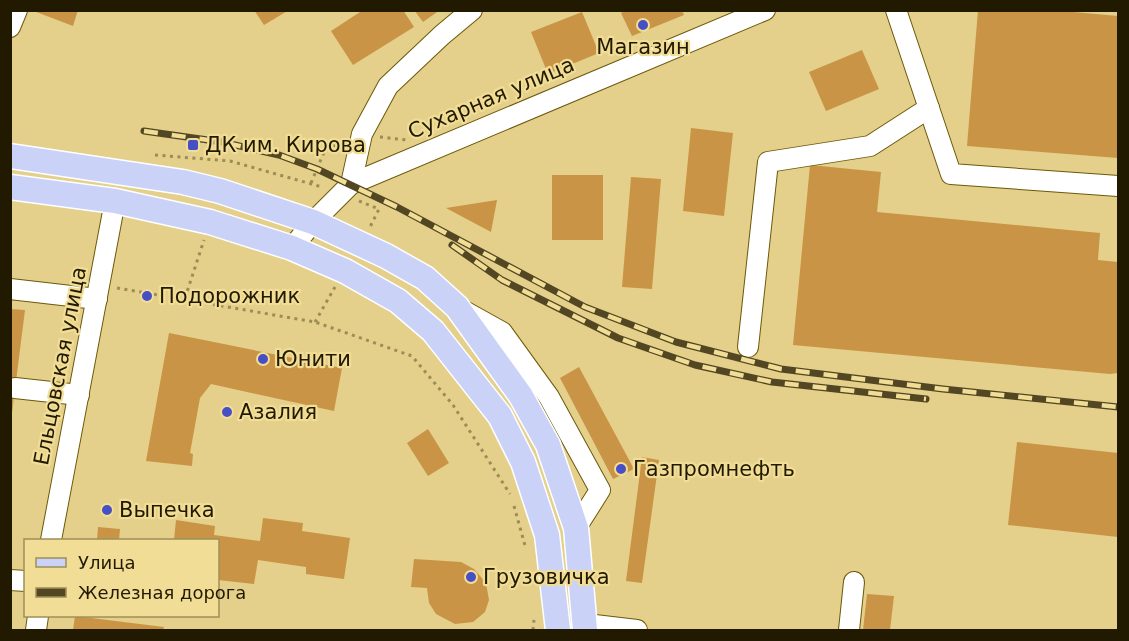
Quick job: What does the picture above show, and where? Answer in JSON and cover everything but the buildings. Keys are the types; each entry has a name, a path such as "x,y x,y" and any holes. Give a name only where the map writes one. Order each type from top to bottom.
{"main road":[{"path":"10,156 183,182 220,191 314,222 386,256 425,278 457,307 521,396 548,445 576,528 586,627"},
{"path":"10,187 115,201 210,222 292,248 345,271 398,301 433,331 500,416 523,462 547,535 558,630"}],"street":[{"path":"10,27 17,10"},
{"path":"351,184 362,134 388,86 472,10"},
{"name":"Сухарная улица","path":"292,248 351,184 765,10"},
{"path":"896,10 951,174 1119,186"},
{"path":"748,347 768,162 870,146 929,108"},
{"name":"Ельцовская улица","path":"51,539 115,201"},
{"path":"10,289 97,299"},
{"path":"457,307 502,332 549,398 600,490 576,528"},
{"path":"15,388 79,394"},
{"path":"849,630 854,582"},
{"path":"586,627 637,630"}],"path":[{"path":"185,298 315,322 412,356 453,405 510,493 528,554"},
{"path":"533,630 534,611"}],"railway":[{"path":"144,131 222,142 279,155 317,169 397,207 585,307 676,342 781,369 1118,407"},
{"path":"452,245 502,280 618,338 695,365 772,382 926,399"}],"place":[{"name":"Магазин","path":"643,25"},
{"name":"ДК им. Кирова","path":"193,145"},
{"name":"Подорожник","path":"147,296"},
{"name":"Юнити","path":"263,359"},
{"name":"Азалия","path":"227,412"},
{"name":"Газпромнефть","path":"621,469"},
{"name":"Выпечка","path":"107,510"},
{"name":"Грузовичка","path":"471,577"}]}
